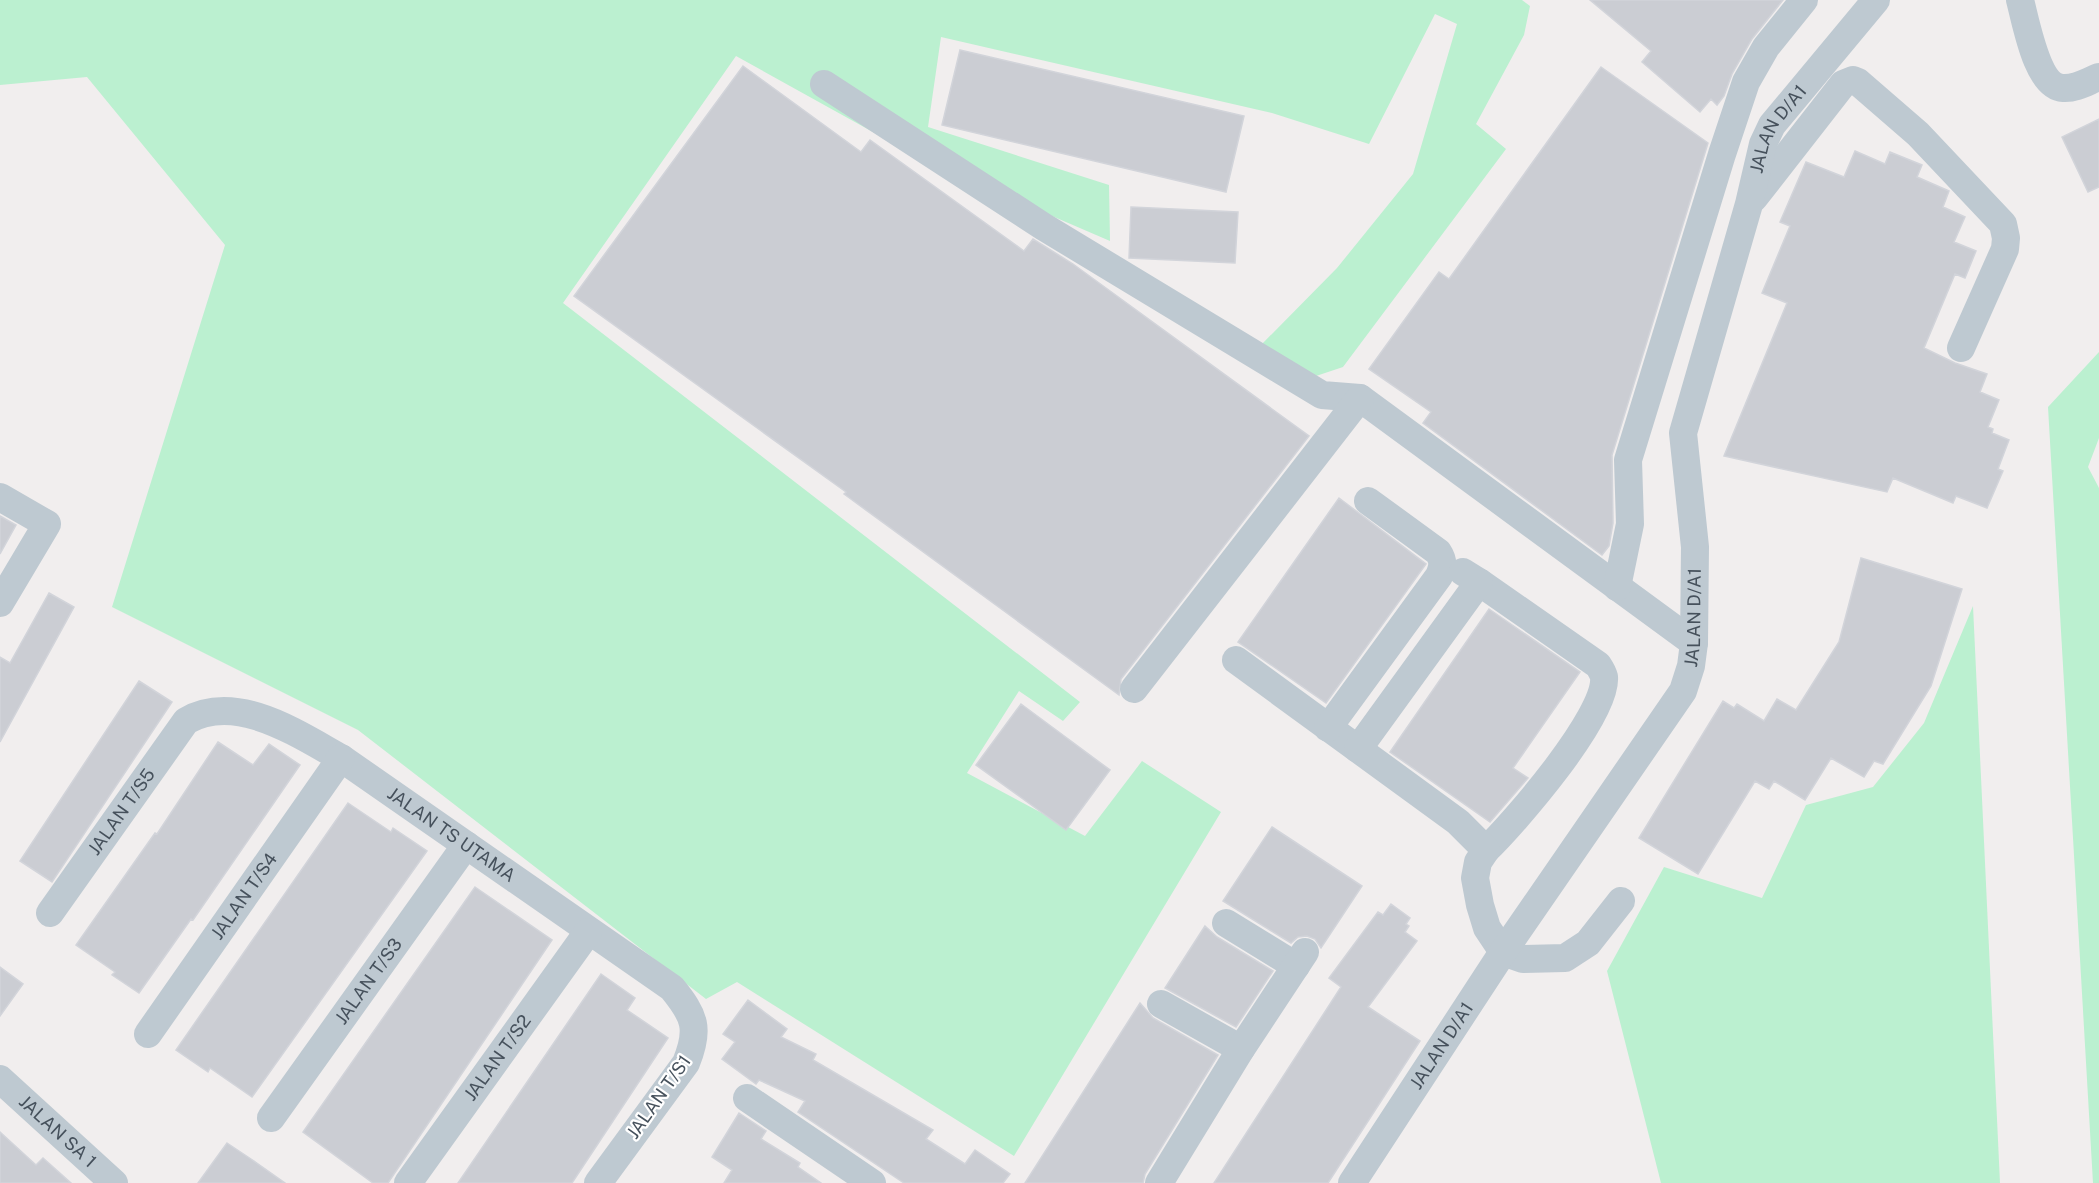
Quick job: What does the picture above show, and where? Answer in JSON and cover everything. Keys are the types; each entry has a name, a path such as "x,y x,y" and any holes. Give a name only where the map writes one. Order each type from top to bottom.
{"street":[{"path":"1617,587 1630,524 1628,460 1722,154 1746,82 1766,47 1804,0"},
{"name":"JALAN D/A1","path":"1352,1183 1503,952 1683,691 1691,666 1694,643 1695,547 1683,433 1749,204 1762,144 1773,125 1876,0"},
{"path":"2020,0 2040,70 2047,81 2063,89 2075,87 2099,77"},
{"path":"1749,204 1843,84 1852,80 1858,82 1918,134 2003,224 2006,238 2005,249 1961,348"},
{"path":"824,84 1044,227 1322,395 1360,398 1694,643"},
{"path":"1134,689 1360,398"},
{"path":"0,497 46,524 0,603"},
{"path":"1368,501 1438,552 1443,559 1598,665 1604,677 1602,689 1583,731 1530,805 1486,850 1478,862 1475,878 1479,905 1487,927 1503,952 1523,959 1565,958 1588,943 1621,901"},
{"path":"1328,728 1439,576 1443,559"},
{"path":"1358,749 1479,582"},
{"path":"1236,660 1458,822 1486,850"},
{"name":"JALAN TS UTAMA","path":"197,714 229,710 250,714 341,758 588,932 672,988 685,1004"},
{"name":"JALAN T/S5","path":"50,913 177,731 197,714"},
{"name":"JALAN T/S4","path":"148,1034 341,758"},
{"name":"JALAN T/S3","path":"271,1118 466,845"},
{"path":"1159,1183 1241,1049 1301,959 1227,923"},
{"name":"JALAN T/S2","path":"408,1183 588,932"},
{"name":"JALAN T/S1","path":"598,1183 686,1063 695,1041 692,1022 685,1004"},
{"path":"1161,1004 1241,1049"},
{"name":"JALAN SA 1","path":"0,1080 114,1183"},
{"path":"747,1098 872,1183"}],"green space":[{"path":"0,0 1522,0 1530,6 1524,35 1476,124 1506,149 1343,367 1301,381 1261,345 1337,268 1413,174 1457,24 1435,14 1369,144 1272,113 941,37 928,127 1109,185 1110,241 927,162 736,56 563,303 1080,702 1063,721 1019,691 967,773 1085,836 1142,761 1221,812 1014,1156 737,982 706,999 358,730 112,607 225,245 87,77 0,85"},
{"path":"2099,352 2099,438 2088,467 2099,488 2099,1183 2093,1183 2048,407"},
{"path":"1973,606 2000,1183 1661,1183 1607,971 1664,867 1762,898 1806,805 1873,787 1924,723"}],"building":[{"path":"1590,0 1783,0 1752,39 1732,74 1724,96 1717,105 1711,99 1700,112 1642,62 1651,51"},
{"path":"960,50 1244,116 1226,192 942,125"},
{"path":"743,66 861,152 870,140 1024,251 1033,239 1073,264 1309,436 1121,679 1119,695 844,494 846,492 574,296"},
{"path":"1601,67 1708,143 1612,455 1613,523 1609,546 1602,555 1423,423 1431,412 1369,369 1439,272 1449,279"},
{"path":"2099,119 2099,187 2088,192 2062,137"},
{"path":"1855,151 1885,164 1890,152 1922,165 1917,177 1949,191 1943,207 1965,217 1954,242 1976,251 1965,278 1955,274 1924,348 1955,363 1987,374 1980,392 1999,400 1988,427 1993,429 1992,433 2009,440 1998,469 2003,471 1987,508 1956,496 1953,503 1893,478 1887,492 1724,456 1787,303 1762,293 1790,226 1780,222 1806,162 1844,177"},
{"path":"1131,207 1238,212 1235,263 1129,258"},
{"path":"1339,498 1426,564 1326,703 1238,642"},
{"path":"0,516 16,525 0,554"},
{"path":"1861,558 1962,589 1931,686 1883,764 1874,761 1864,777 1831,758 1805,800 1774,781 1769,789 1755,781 1698,874 1639,838 1723,701 1734,708 1737,704 1764,721 1777,699 1796,710 1839,642"},
{"path":"49,593 74,607 0,742 0,657 10,663"},
{"path":"1489,609 1580,672 1513,768 1528,778 1490,822 1390,752"},
{"path":"139,681 172,702 52,882 20,861"},
{"path":"1021,704 1110,770 1066,830 976,765"},
{"path":"218,742 253,765 269,744 300,765 193,920 191,919 139,993 112,975 115,972 76,945 155,833 157,834"},
{"path":"348,803 391,832 393,828 427,851 252,1097 210,1068 208,1072 176,1050"},
{"path":"1272,827 1362,886 1321,948 1315,939 1307,936 1298,937 1291,943 1223,901"},
{"path":"475,887 552,940 388,1183 373,1183 303,1132"},
{"path":"1391,904 1410,918 1405,932 1417,941 1368,1007 1420,1041 1328,1183 1214,1183 1341,987 1329,978 1378,912 1383,915"},
{"path":"1205,926 1217,937 1273,971 1236,1027 1165,988"},
{"path":"0,967 23,984 0,1016"},
{"path":"601,974 635,998 627,1010 668,1038 572,1183 458,1183"},
{"path":"748,1000 787,1029 781,1037 816,1054 813,1060 933,1130 926,1139 965,1164 975,1150 1010,1174 1003,1183 904,1183 798,1112 805,1101 759,1080 756,1084 722,1059 735,1042 723,1034"},
{"path":"1140,1003 1153,1018 1218,1055 1145,1174 1143,1183 1025,1183"},
{"path":"739,1113 766,1131 761,1139 800,1163 798,1167 821,1183 724,1183 732,1170 712,1157"},
{"path":"0,1132 36,1165 43,1158 71,1183 0,1183"},
{"path":"227,1143 251,1159 285,1183 198,1183"}]}
